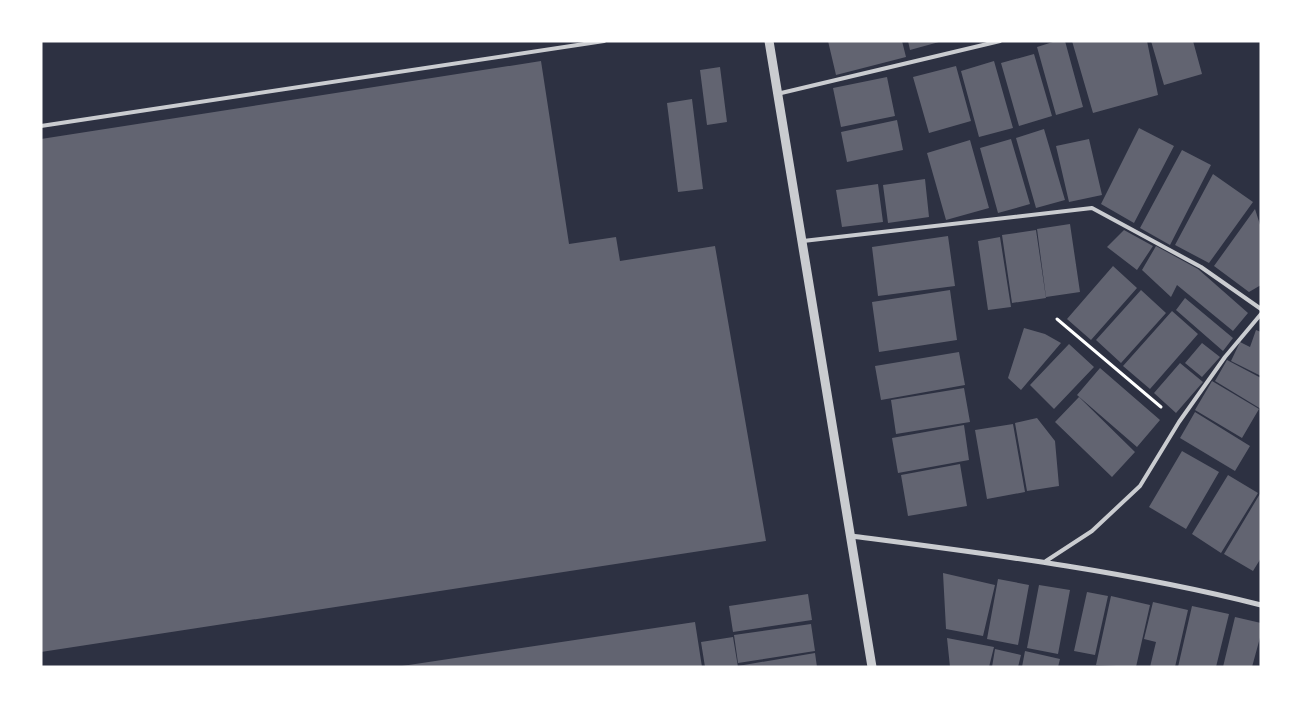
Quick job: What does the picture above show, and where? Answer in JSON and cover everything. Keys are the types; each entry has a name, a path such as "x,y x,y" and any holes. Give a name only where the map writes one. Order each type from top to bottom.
{"street":[{"path":"769,41 872,667"},
{"path":"851,536 1046,561 1210,592 1261,605"}],"lane":[{"path":"41,126 604,41"},
{"path":"777,94 1000,41"},
{"path":"801,241 1092,208 1201,267 1261,309"},
{"path":"1046,561 1092,531 1140,486 1179,422 1225,357 1261,314"}],"path":[{"path":"1057,319 1179,422"}],"building":[{"path":"828,41 902,41 906,57 836,75"},
{"path":"908,41 939,41 939,42 910,50"},
{"path":"1056,41 1065,41 1083,107 1056,115 1037,47"},
{"path":"1072,41 1147,41 1158,95 1093,113"},
{"path":"1151,41 1193,41 1202,74 1164,85"},
{"path":"1034,54 1052,116 1019,126 1001,63"},
{"path":"541,61 569,244 616,237 620,261 715,246 766,541 41,652 41,139"},
{"path":"994,61 1013,128 979,137 961,71"},
{"path":"956,66 971,121 929,133 913,77"},
{"path":"720,67 727,122 707,125 700,70"},
{"path":"887,77 895,116 841,127 833,88"},
{"path":"692,99 703,189 678,192 667,103"},
{"path":"897,120 903,150 847,162 841,132"},
{"path":"1139,128 1174,146 1134,223 1101,204"},
{"path":"1044,129 1065,200 1036,208 1016,138"},
{"path":"1011,139 1030,204 998,213 980,148"},
{"path":"1089,139 1102,195 1069,202 1056,146"},
{"path":"970,140 989,208 946,220 927,153"},
{"path":"1182,150 1211,165 1170,245 1140,228"},
{"path":"1213,174 1253,202 1209,263 1175,245"},
{"path":"925,179 929,217 888,223 883,185"},
{"path":"878,184 883,222 842,227 836,190"},
{"path":"1255,209 1261,228 1261,285 1249,292 1214,266"},
{"path":"1070,224 1080,292 1046,297 1037,229"},
{"path":"1036,230 1046,298 1012,303 1002,235"},
{"path":"1124,230 1153,246 1137,270 1107,247"},
{"path":"948,236 955,286 878,296 872,247"},
{"path":"1000,237 1011,307 988,310 978,241"},
{"path":"1156,246 1198,269 1248,313 1233,331 1177,285 1171,297 1142,270"},
{"path":"1113,266 1137,288 1091,340 1067,319"},
{"path":"950,290 957,340 879,352 872,302"},
{"path":"1141,290 1166,313 1121,363 1096,340"},
{"path":"1185,298 1233,338 1223,351 1176,310"},
{"path":"1172,311 1198,334 1150,389 1123,366"},
{"path":"1024,328 1045,334 1061,343 1021,390 1008,378"},
{"path":"1256,330 1261,332 1261,376 1231,361 1240,342 1250,347"},
{"path":"1202,343 1220,357 1202,377 1185,363"},
{"path":"1069,344 1094,367 1054,409 1030,385"},
{"path":"959,352 965,385 881,400 875,366"},
{"path":"1227,360 1261,378 1261,409 1215,381"},
{"path":"1180,363 1203,382 1176,413 1154,393"},
{"path":"1100,368 1160,420 1137,447 1077,395"},
{"path":"1212,381 1259,409 1242,438 1195,410"},
{"path":"964,388 970,422 896,434 891,400"},
{"path":"1079,397 1135,452 1112,477 1055,422"},
{"path":"1195,412 1250,446 1235,471 1180,438"},
{"path":"1037,418 1055,441 1059,486 1027,491 1015,423"},
{"path":"1013,424 1025,492 987,499 975,430"},
{"path":"964,425 969,460 898,473 892,438"},
{"path":"1182,451 1219,472 1186,529 1149,507"},
{"path":"960,464 967,506 908,516 901,475"},
{"path":"1228,475 1258,493 1221,553 1192,534"},
{"path":"1261,492 1261,558 1253,571 1224,554"},
{"path":"943,573 995,585 983,636 946,629"},
{"path":"998,579 1029,585 1018,645 987,639"},
{"path":"1039,585 1070,590 1058,654 1027,648"},
{"path":"1087,592 1108,596 1095,655 1074,651"},
{"path":"808,594 812,620 733,632 729,606"},
{"path":"1111,596 1150,605 1136,667 1096,665"},
{"path":"1153,602 1188,610 1175,667 1150,667 1156,642 1144,639"},
{"path":"1192,606 1229,614 1216,667 1178,667"},
{"path":"1235,617 1261,623 1261,634 1252,667 1223,667"},
{"path":"695,622 702,667 402,667 402,666"},
{"path":"811,624 815,651 738,663 734,635"},
{"path":"733,637 738,667 705,667 701,642"},
{"path":"947,638 994,647 989,667 950,667"},
{"path":"995,649 1021,655 1018,667 992,667"},
{"path":"1025,651 1060,659 1058,667 1022,667"},
{"path":"815,653 817,667 738,667 738,666"}]}
